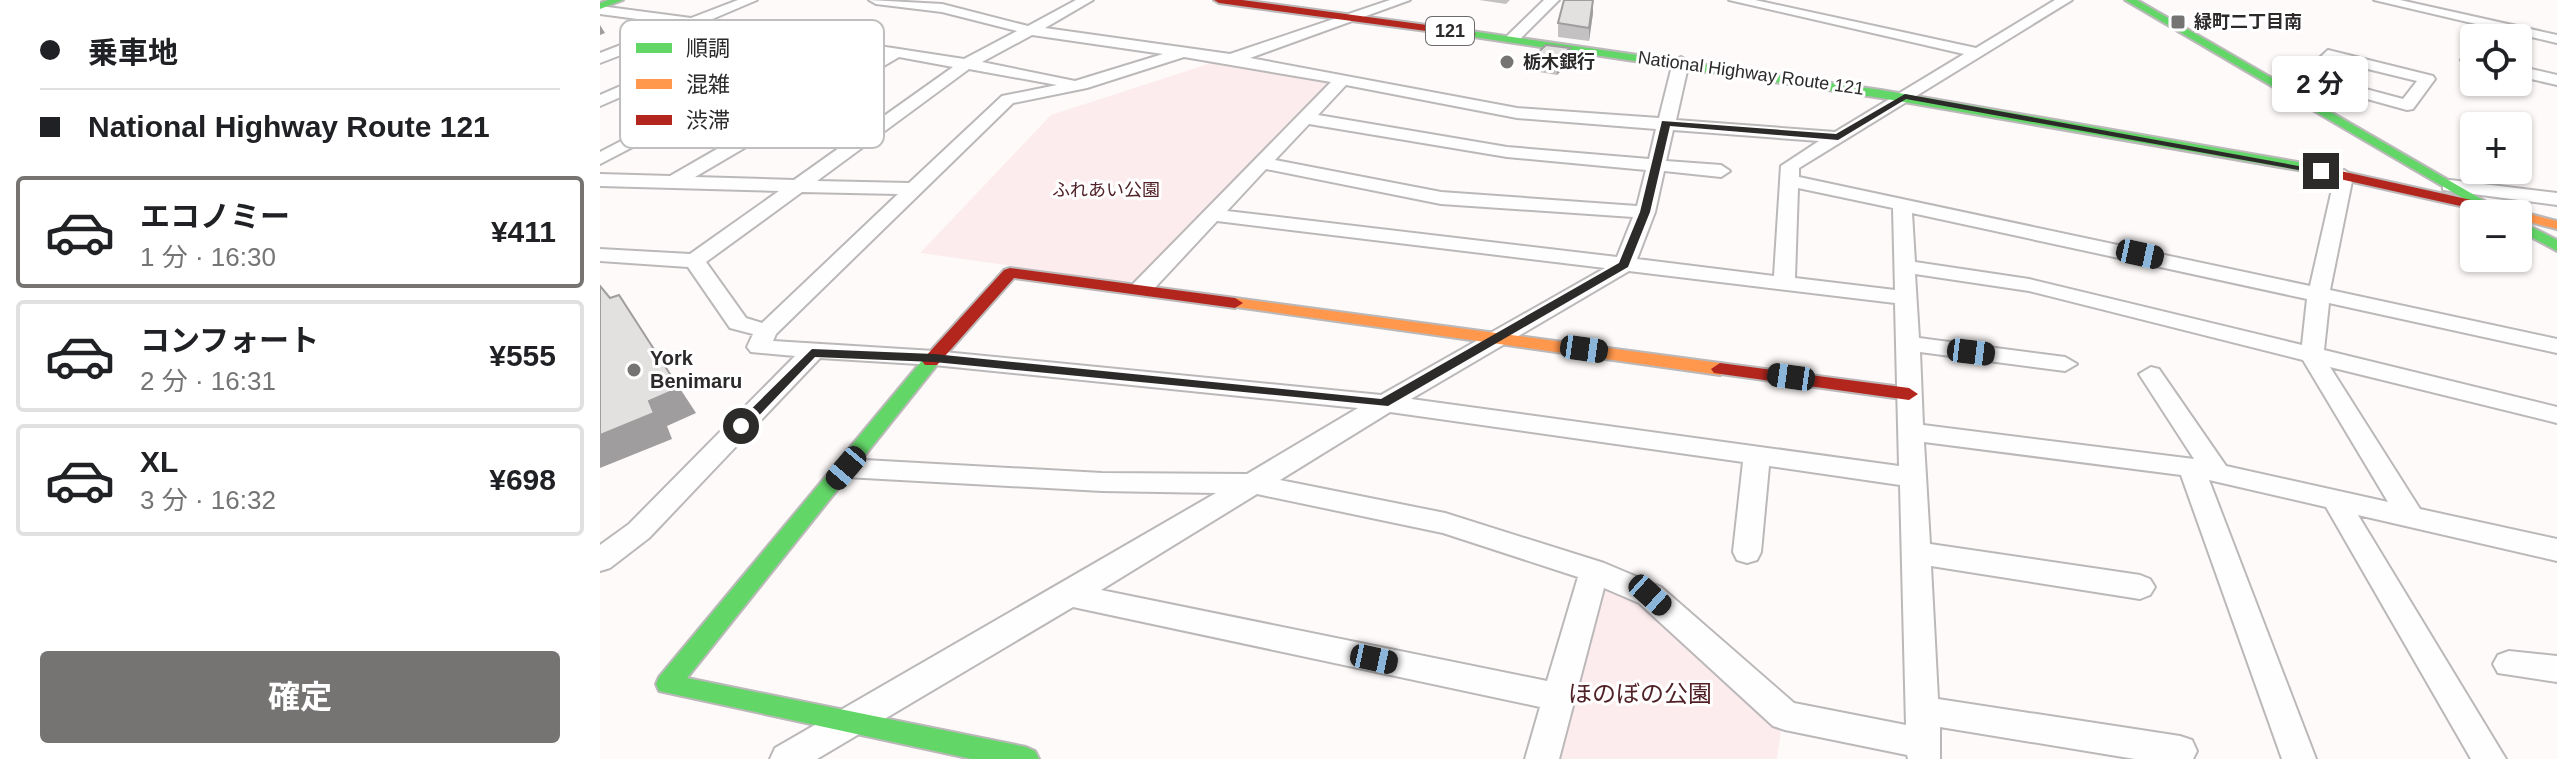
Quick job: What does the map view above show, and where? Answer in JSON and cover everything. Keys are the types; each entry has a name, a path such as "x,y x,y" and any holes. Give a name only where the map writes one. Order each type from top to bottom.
{"main road":[{"path":"600,8 618,0"},
{"name":"National Highway Route 121","path":"1219,0 1681,62 1905,96 2344,176 2460,203"},
{"path":"2130,0 2474,200"},
{"name":"National Highway Route 121","path":"2532,218 2557,225"},
{"path":"2532,232 2557,246"},
{"path":"1026,759 668,684 934,358 1010,273 1909,394"}],"street":[{"path":"699,20 750,0"},
{"path":"876,0 942,8 1028,30 1232,59 1517,113 1838,137"},
{"path":"884,124 967,64 1086,0"},
{"path":"1232,59 1403,0"},
{"path":"1512,39 1552,0"},
{"path":"1736,0 1975,52"},
{"path":"1784,283 1790,166 2065,0"},
{"path":"2381,0 2557,39"},
{"path":"600,8 673,20"},
{"path":"884,49 1081,85"},
{"path":"600,58 620,50"},
{"path":"884,59 898,51"},
{"path":"1183,52 1081,85 1008,99 910,189 766,331 759,347 812,353 934,358 1383,403 1911,477"},
{"path":"2291,93 2328,55 2427,79 2407,105 2307,78"},
{"path":"787,759 1069,595 1383,403 1495,337 1580,293 1624,265 1645,212 1681,62"},
{"path":"2532,74 2557,80"},
{"path":"1141,289 1343,79"},
{"path":"600,101 620,92"},
{"path":"1304,118 1507,152 1721,171"},
{"path":"600,159 621,148"},
{"path":"671,183 731,148"},
{"path":"600,255 694,261 851,148"},
{"path":"1261,163 1441,198 1645,212"},
{"path":"2344,176 2319,292 2312,356 2411,517"},
{"path":"600,180 910,189"},
{"path":"1788,180 2319,292 2557,346"},
{"path":"2450,186 2557,199"},
{"path":"1902,203 1908,267 1911,477 1923,737"},
{"path":"1212,215 1907,298"},
{"path":"694,261 738,323 766,331"},
{"path":"1908,267 2029,285 2557,415"},
{"path":"1908,344 2065,364"},
{"path":"600,560 639,531 812,353"},
{"path":"2151,374 2204,470 2299,759"},
{"path":"1910,432 2204,470 2557,550"},
{"path":"1747,552 1757,454"},
{"path":"846,468 1102,482 1254,484 1445,523 1594,571 1650,595 1785,716 1923,737 2180,751"},
{"path":"2336,501 2489,759"},
{"path":"1915,553 2140,587"},
{"path":"1542,759 1594,571"},
{"path":"1069,595 1557,697"},
{"path":"2509,664 2557,669"}],"green space":[{"name":"ふれあい公園","path":"1210,59 1325,80 1331,86 1144,278 1127,282 920,253 1051,115 1208,64"},
{"name":"ほのぼの公園","path":"1622,587 1781,730 1777,759 1556,759 1600,591"}],"building":[{"path":"1564,0 1593,0 1589,28 1558,23"},
{"path":"1546,45 1570,48 1557,61 1532,58"},
{"name":"York Benimaru","path":"600,286 610,298 619,295 679,388 649,401 654,413 600,435"}],"traffic: fast":[{"path":"600,6 618,0"},
{"path":"2130,0 2476,200"},
{"path":"1471,34 1881,94 2309,168"},
{"path":"2532,232 2557,246"},
{"path":"931,361 668,684 1026,759"}],"traffic: slow":[{"path":"2532,219 2557,225"},
{"path":"1235,303 1720,369"}],"traffic: jam":[{"path":"1219,0 1471,34"},
{"path":"2309,168 2460,202"},
{"path":"931,361 1010,273 1235,303"},
{"path":"1720,369 1909,394"}],"place":[{"name":"緑町二丁目南","path":"2178,22"},
{"name":"栃木銀行","path":"1507,62"},
{"name":"York Benimaru","path":"634,370"}],"route":[{"path":"741,426 812,353 934,358 1383,403 1495,337 1580,293 1624,265 1645,212 1666,123 1838,137 1905,96 2321,171"}]}
